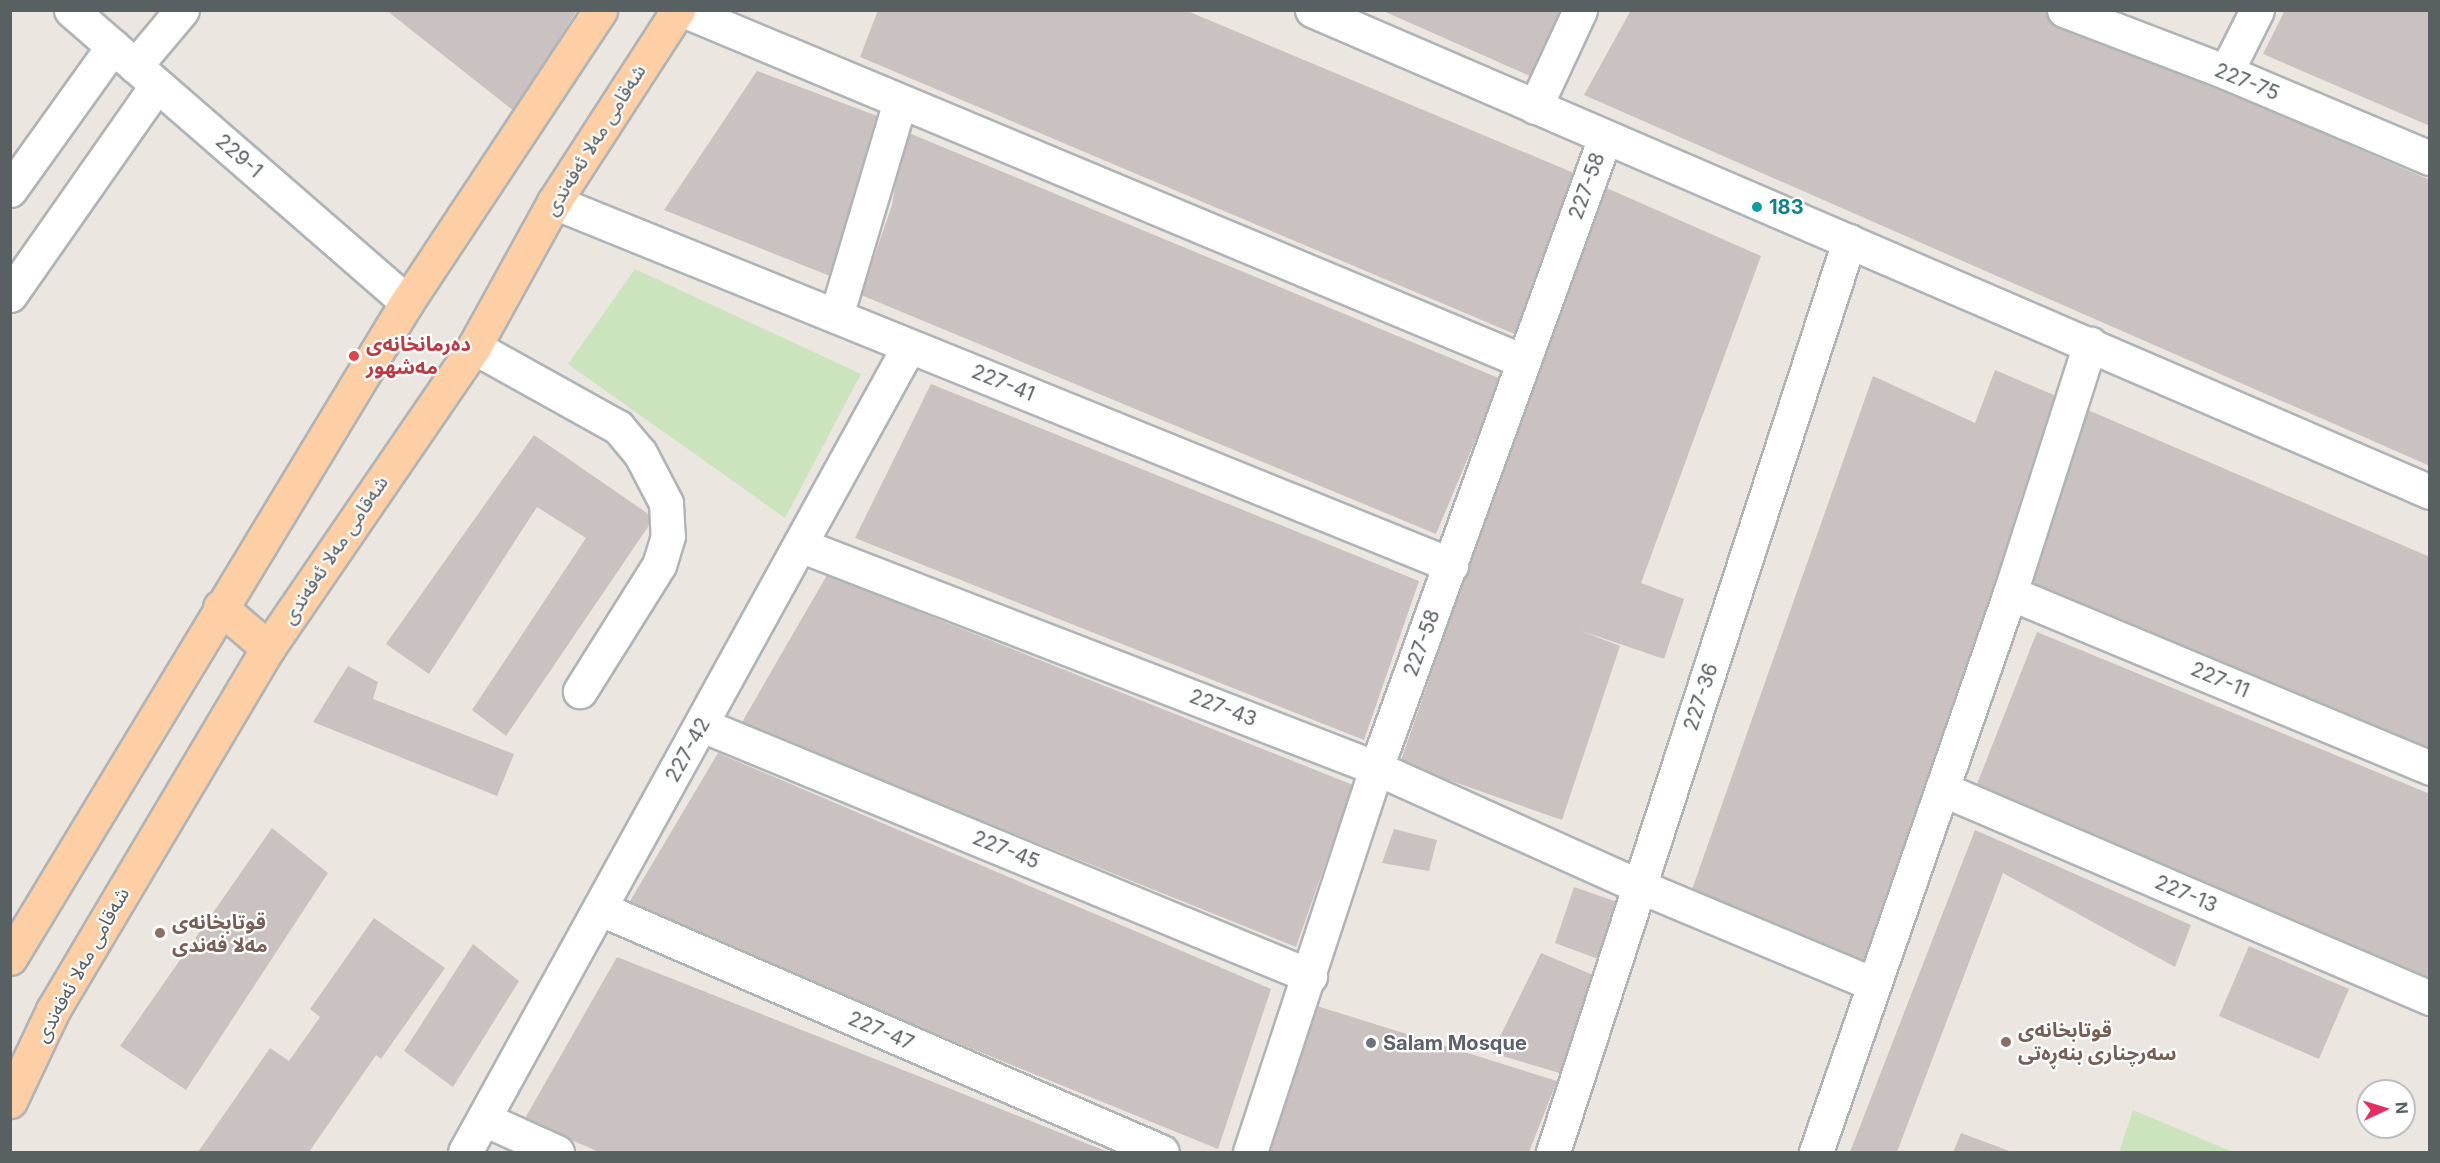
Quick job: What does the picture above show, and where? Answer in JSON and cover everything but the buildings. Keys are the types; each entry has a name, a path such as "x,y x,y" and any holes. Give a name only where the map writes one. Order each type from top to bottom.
{"main road":[{"path":"10,958 220,607 407,302 600,10"},
{"name":"شەقامی مەلا ئەفەندی","path":"10,1101 53,1010 268,648 474,347 554,202 678,10"},
{"path":"220,607 268,648"}],"street":[{"name":"229-1","path":"71,10 407,302"},
{"path":"10,190 135,66 182,10"},
{"path":"683,10 1523,361"},
{"path":"1312,10 2430,492"},
{"path":"1535,107 1580,10"},
{"name":"227-75","path":"2064,10 2226,72 2430,158"},
{"path":"2226,72 2258,10"},
{"path":"10,295 135,66"},
{"path":"836,316 900,101"},
{"name":"227-58","path":"1250,1152 1310,976 1376,768 1605,137"},
{"name":"227-41","path":"554,202 1451,565"},
{"name":"227-36","path":"1553,1152 1849,241"},
{"path":"1816,1152 2010,593 2090,344"},
{"name":"227-42","path":"465,1152 601,909 909,345"},
{"path":"474,347 618,427 640,453 666,503 668,536 659,565 580,691"},
{"name":"227-43","path":"800,545 1376,768 1639,886 1873,984"},
{"name":"227-11","path":"2010,593 2430,768"},
{"name":"227-45","path":"702,725 1310,976"},
{"name":"227-13","path":"1942,789 2430,998"},
{"name":"227-47","path":"601,909 1162,1152"},
{"path":"484,1119 557,1152"}],"green space":[{"path":"635,269 861,374 785,518 568,364"},
{"path":"2133,1110 2233,1152 2119,1152"}],"place":[{"name":"183","path":"1757,207"},
{"name":"دەرمانخانەی مەشهور","path":"354,356"},
{"name":"قوتابخانەی مەلا فەندی","path":"160,933"},
{"name":"قوتابخانەی سەرچناری بنەڕەتی","path":"2006,1042"},
{"name":"Salam Mosque","path":"1371,1043"}]}
